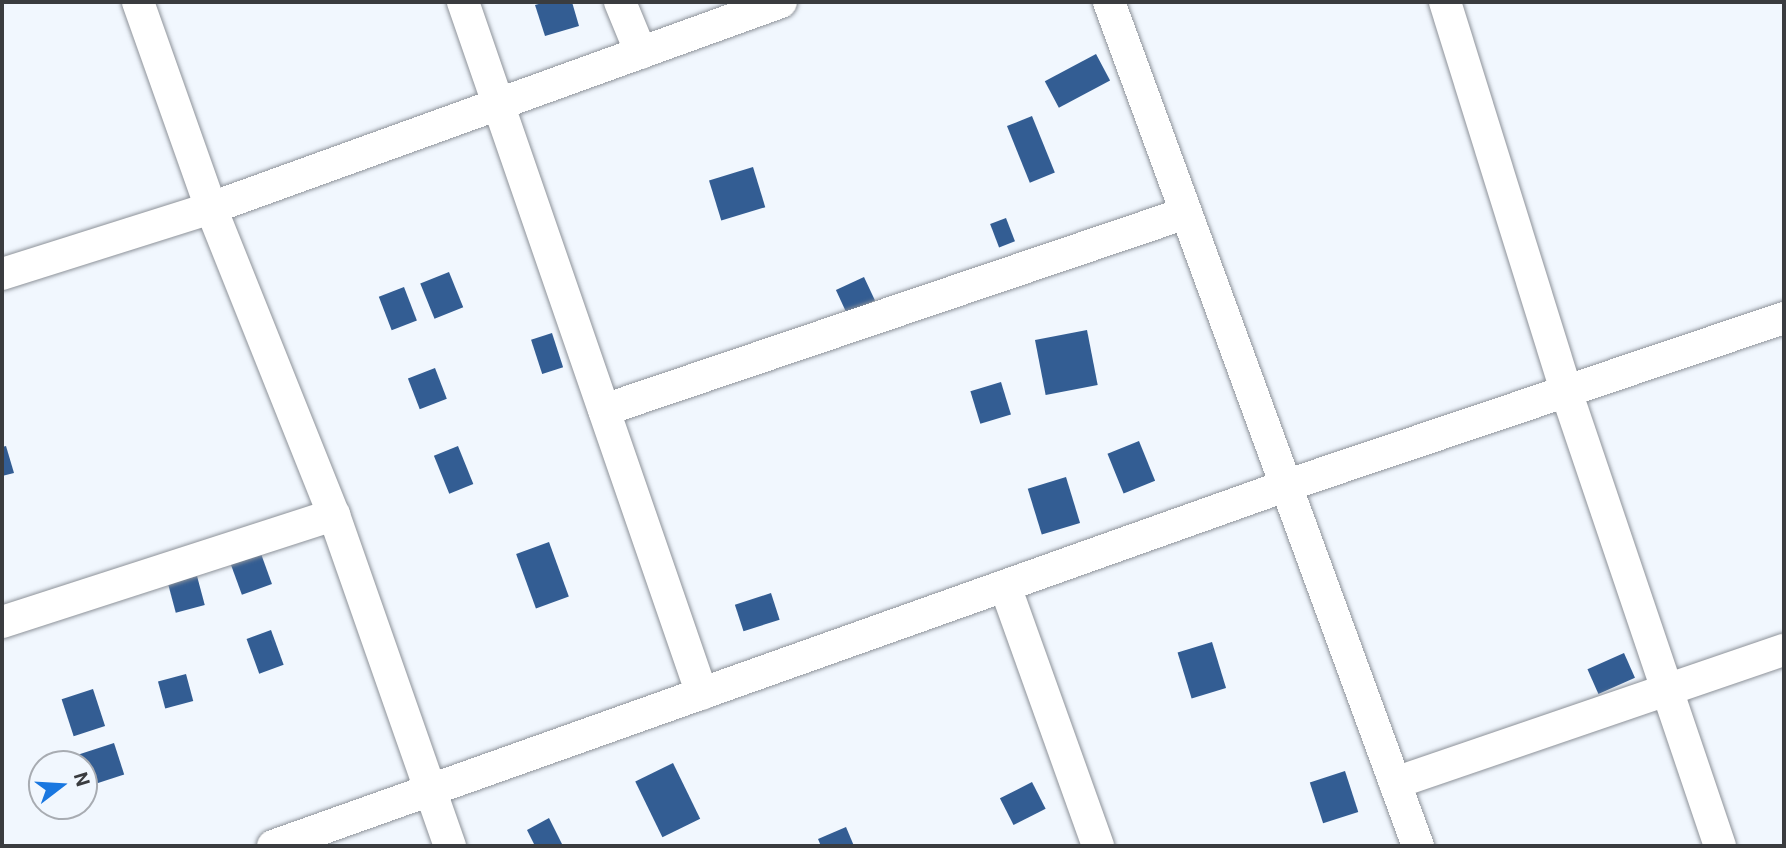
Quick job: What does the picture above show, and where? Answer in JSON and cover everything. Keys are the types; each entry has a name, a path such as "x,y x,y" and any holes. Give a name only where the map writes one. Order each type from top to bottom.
{"street":[{"path":"138,2 211,208 334,515 450,846"},
{"path":"463,2 702,694"},
{"path":"620,2 641,53"},
{"path":"2,274 211,208 781,2"},
{"path":"1109,2 1418,846"},
{"path":"1445,2 1566,391 1720,846"},
{"path":"604,410 1186,213"},
{"path":"273,846 1285,486 1784,318"},
{"path":"2,622 334,515"},
{"path":"1004,586 1098,846"},
{"path":"1395,783 1784,650"}],"building":[{"path":"546,2 572,2 579,26 545,36 535,5"},
{"path":"1096,54 1110,80 1059,108 1045,81"},
{"path":"1032,116 1055,173 1030,183 1007,126"},
{"path":"753,167 765,207 721,221 709,180"},
{"path":"1006,218 1015,241 999,247 990,224"},
{"path":"449,272 463,307 434,319 420,284"},
{"path":"864,277 875,301 847,314 836,290"},
{"path":"404,287 417,321 392,330 379,297"},
{"path":"1087,330 1098,385 1046,395 1035,340"},
{"path":"552,333 563,367 542,374 531,340"},
{"path":"435,368 447,399 420,409 408,378"},
{"path":"1001,382 1011,415 980,424 970,391"},
{"path":"1139,441 1155,481 1124,494 1107,454"},
{"path":"6,446 14,473 2,476 2,447"},
{"path":"458,446 473,484 449,494 434,456"},
{"path":"1066,477 1080,523 1042,535 1028,489"},
{"path":"549,542 569,597 536,608 516,554"},
{"path":"260,551 272,584 242,595 230,562"},
{"path":"197,576 205,605 176,613 168,584"},
{"path":"771,593 780,620 744,631 735,605"},
{"path":"271,630 284,665 259,674 247,639"},
{"path":"1212,642 1226,688 1192,698 1178,653"},
{"path":"1624,653 1635,678 1598,694 1587,669"},
{"path":"186,674 193,701 165,709 158,682"},
{"path":"93,689 105,726 74,736 62,699"},
{"path":"114,743 124,774 98,783 98,750 92,750"},
{"path":"673,763 700,819 662,837 635,781"},
{"path":"1345,771 1358,812 1323,823 1310,782"},
{"path":"1032,782 1046,809 1014,825 1000,798"},
{"path":"549,818 563,846 535,846 527,830"},
{"path":"846,827 854,846 821,846 818,839"}]}
